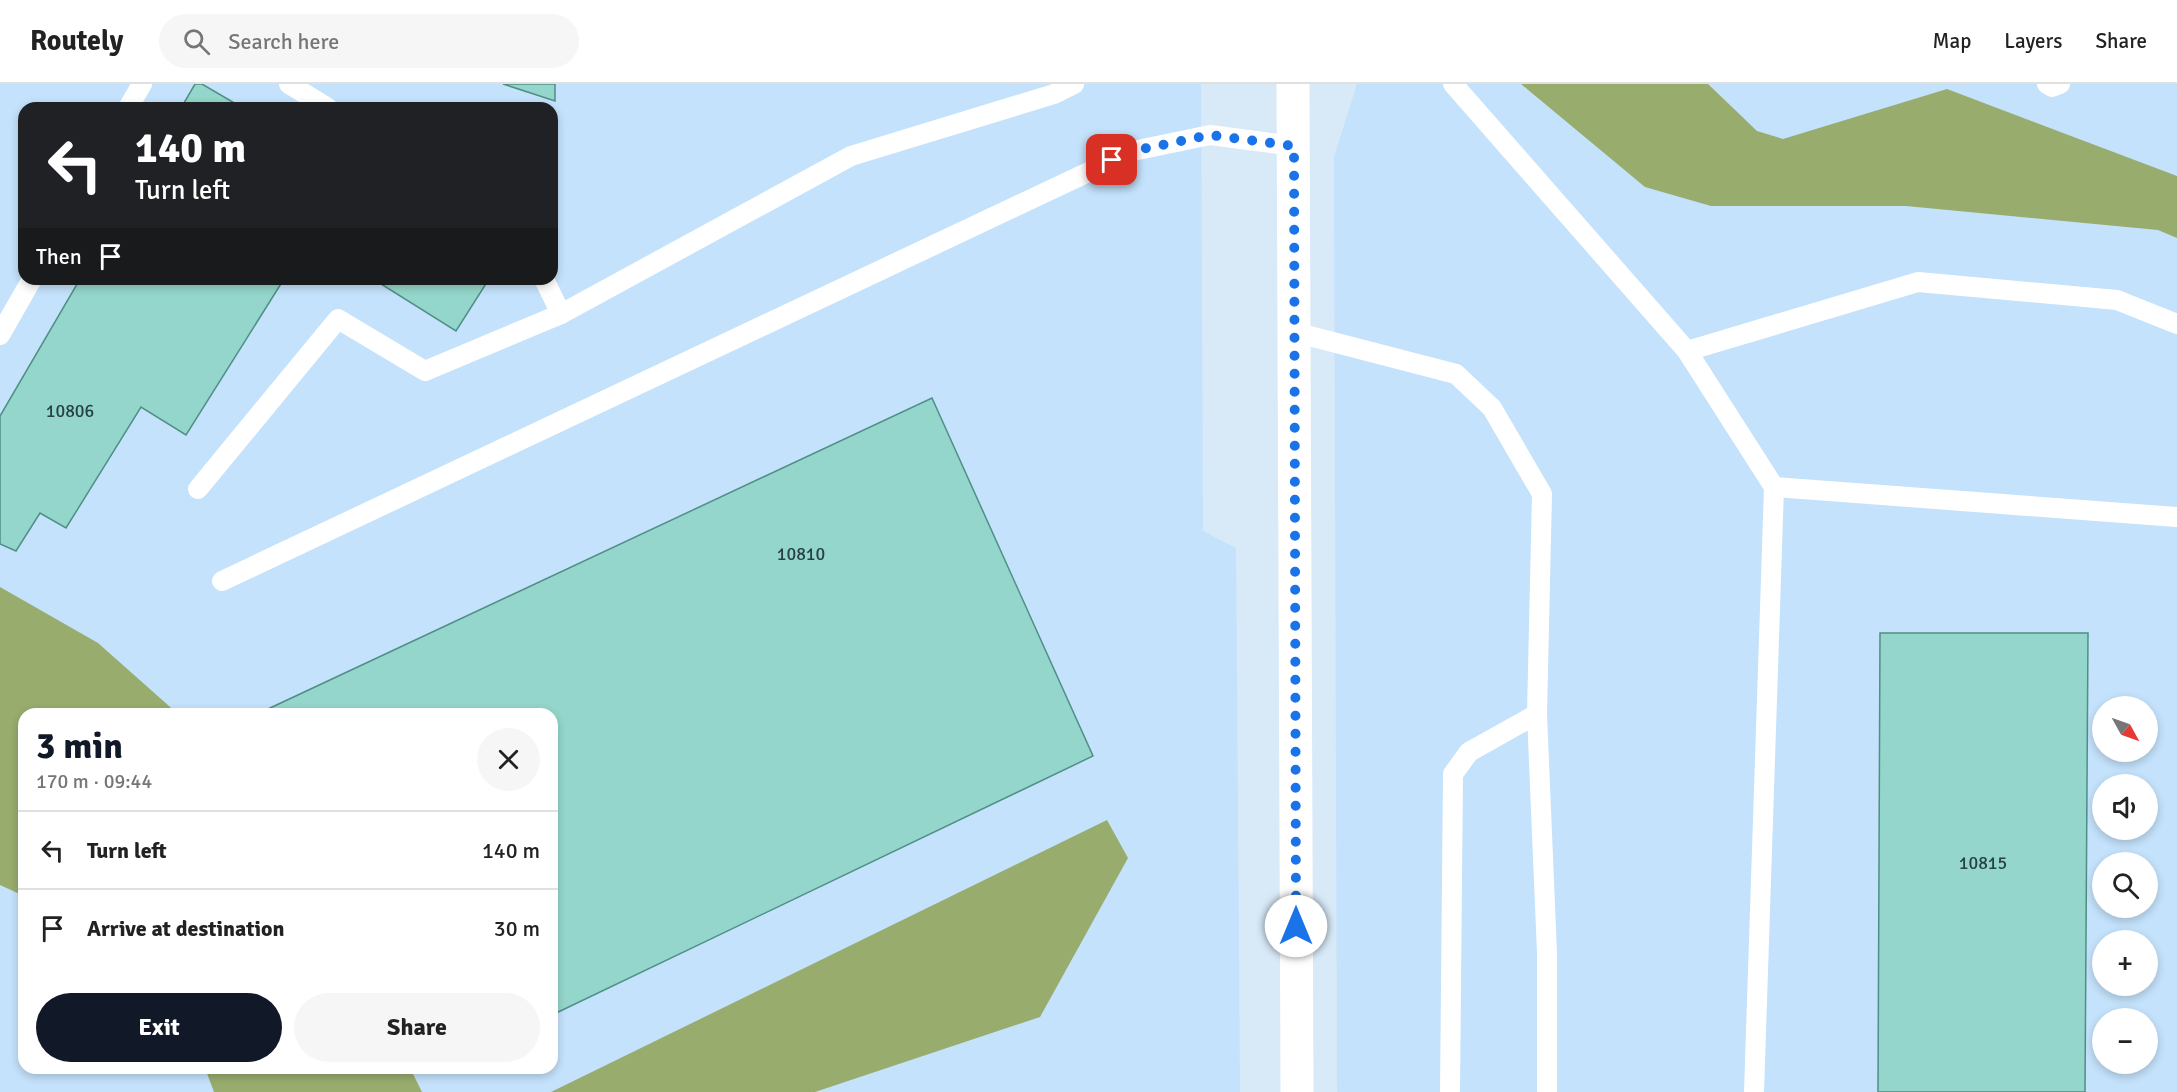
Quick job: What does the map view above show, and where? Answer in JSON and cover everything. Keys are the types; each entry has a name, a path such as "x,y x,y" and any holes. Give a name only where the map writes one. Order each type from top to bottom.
{"main road":[{"path":"1293,84 1297,1092"}],"lane":[{"path":"132,102 142,84"},
{"path":"289,84 318,102"},
{"path":"198,489 338,319 425,371 561,314 851,156 1054,93 1074,84"},
{"path":"1453,84 1688,351 1774,487 1754,1092"},
{"path":"2047,84 2052,87 2060,84"},
{"path":"222,581 1133,151 1210,135 1294,146"},
{"path":"1688,351 1918,282 2117,300 2177,324"},
{"path":"0,335 29,285"},
{"path":"547,285 561,314"},
{"path":"1294,332 1456,374 1492,408 1542,494 1536,714 1547,954 1547,1092"},
{"path":"1774,487 2177,517"},
{"path":"1450,1092 1453,774 1469,752 1536,714"}],"shaded area":[{"path":"0,84 1201,84 1203,531 1236,548 1240,1092 0,1092"},
{"path":"1357,84 2177,84 2177,1092 1337,1092 1334,157"}],"green space":[{"path":"1521,84 1708,84 1757,131 1783,139 1947,89 2177,176 2177,238 2158,230 1906,206 1711,206 1645,187"},
{"path":"0,587 98,643 171,708 18,708 18,893 0,885"},
{"path":"1107,820 1128,858 1040,1017 815,1092 551,1092"},
{"path":"207,1074 413,1074 422,1092 214,1092"}],"building":[{"path":"195,84 202,84 233,102 184,102"},
{"path":"503,84 555,84 555,101"},
{"path":"76,285 280,285 186,435 141,407 66,528 40,513 16,551 0,544 0,416"},
{"path":"383,285 485,285 456,331"},
{"path":"932,398 1093,756 558,1012 558,708 270,708"},
{"path":"1880,633 2088,633 2085,1092 1878,1092"}],"route":[{"path":"1112,160 1133,151 1210,135 1294,146 1296,926"}]}
